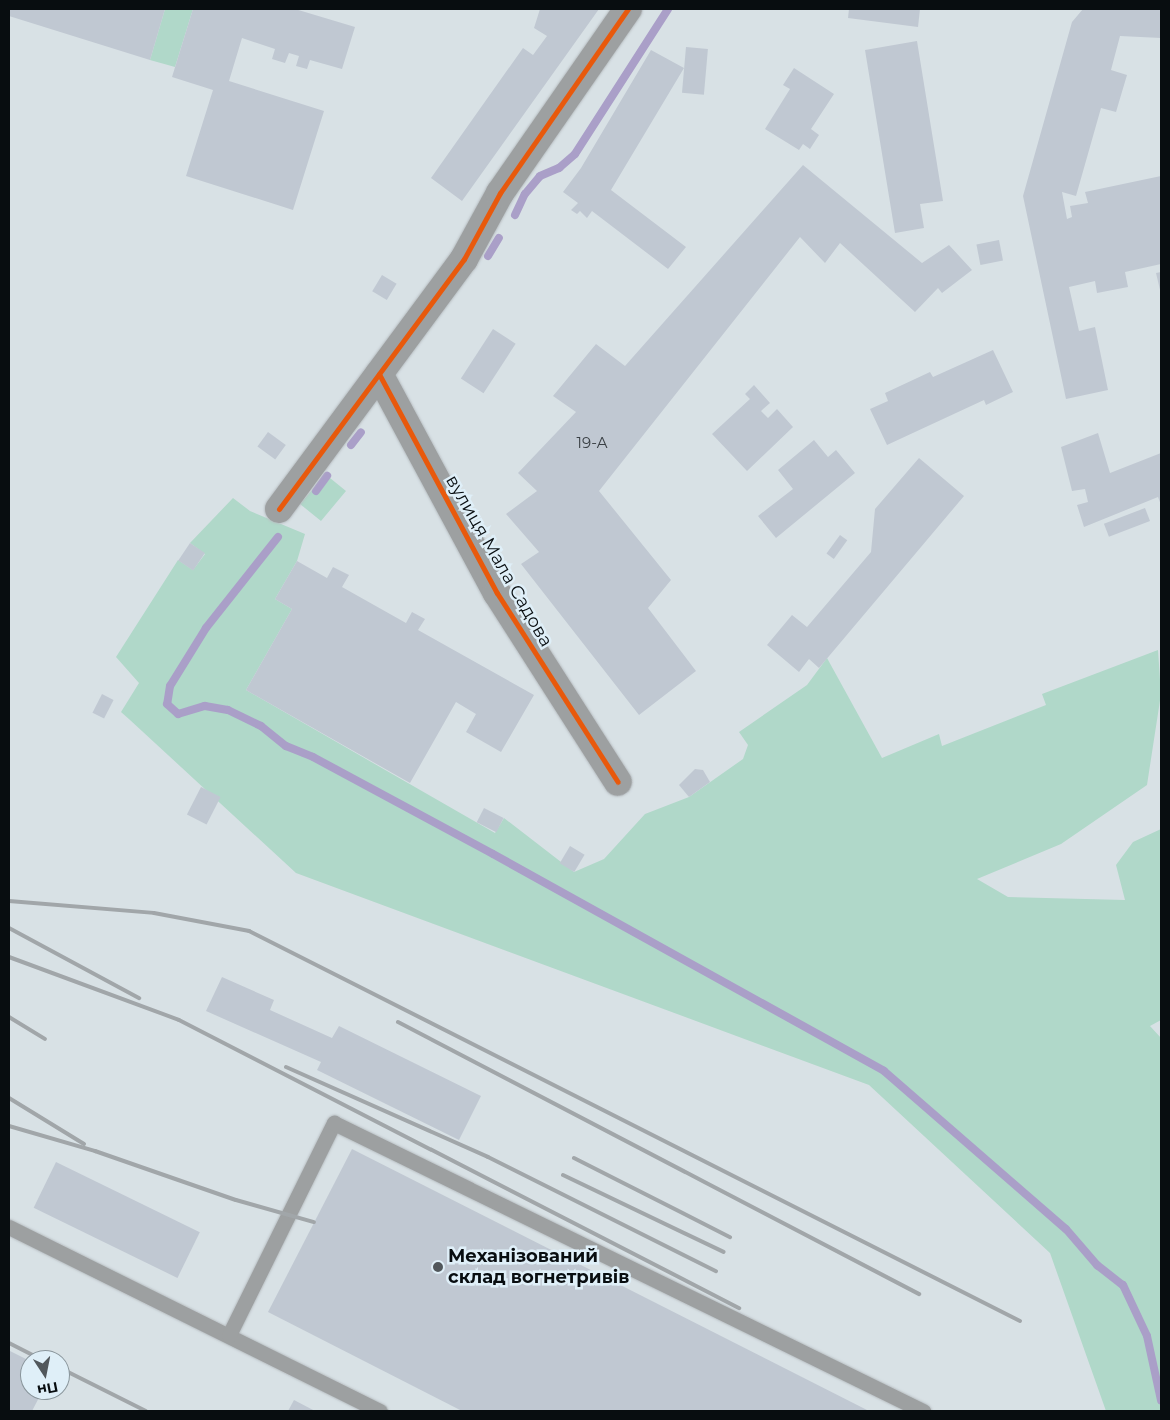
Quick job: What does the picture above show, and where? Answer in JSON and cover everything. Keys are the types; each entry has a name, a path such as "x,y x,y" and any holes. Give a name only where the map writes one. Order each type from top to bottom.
{"street":[{"path":"279,509 464,259 500,193 628,9"},
{"name":"вулиця Мала Садова","path":"379,374 497,593 618,782"}],"lane":[{"path":"229,1335 334,1123 923,1411"},
{"path":"9,1227 380,1411"}],"green space":[{"path":"165,9 193,9 175,67 150,60"},
{"path":"330,478 346,491 321,521 300,504 313,489 319,493"},
{"path":"233,498 250,511 305,534 297,561 275,599 292,609 246,690 495,833 504,818 574,872 604,859 645,814 689,797 743,759 748,745 739,732 807,685 827,658 882,758 939,734 942,746 1046,705 1042,694 1158,650 1161,694 1147,785 1061,844 977,879 1008,897 1125,900 1116,865 1133,842 1161,829 1161,1020 1150,1026 1161,1038 1161,1411 1106,1411 1050,1253 869,1085 296,873 121,712 139,683 116,657 178,560 193,570 205,554 190,543"}],"building":[{"path":"9,9 165,9 150,60 9,16"},
{"path":"193,9 295,9 355,27 342,69 310,60 307,69 296,66 299,56 289,53 285,63 272,59 275,49 242,38 229,81 324,111 293,210 186,176 213,90 172,77"},
{"path":"540,9 599,9 462,201 431,178 523,48 533,55 547,36 534,28"},
{"path":"849,9 920,9 918,27 848,18"},
{"path":"1083,9 1161,9 1161,38 1120,36 1111,70 1127,75 1116,112 1101,108 1076,196 1062,192 1067,219 1072,217 1070,206 1088,203 1085,192 1161,176 1161,264 1125,272 1128,287 1097,293 1095,281 1069,287 1079,331 1095,327 1108,390 1066,399 1023,196 1072,22"},
{"path":"917,41 943,201 920,204 924,228 895,233 865,50"},
{"path":"686,47 708,49 704,95 682,93"},
{"path":"651,50 684,68 611,190 686,247 668,269 592,211 587,218 580,211 577,214 571,210 578,203 563,192 581,168"},
{"path":"794,68 834,94 811,129 819,135 810,149 803,144 799,150 765,129 790,89 783,85"},
{"path":"803,165 922,263 949,245 972,270 942,293 938,288 915,312 840,243 825,263 800,237 599,491 671,580 648,608 696,671 639,715 521,564 539,552 506,514 537,491 518,473 576,412 553,396 596,344 625,366"},
{"path":"999,240 1003,261 980,265 976,244"},
{"path":"1161,272 1161,294 1156,273"},
{"path":"382,275 397,284 387,300 372,291"},
{"path":"493,329 516,344 484,393 461,378"},
{"path":"993,350 1013,392 986,405 984,400 887,445 870,409 888,401 885,393 930,372 933,377"},
{"path":"754,385 770,403 761,411 768,418 777,409 793,427 747,471 712,434 750,399 745,394"},
{"path":"268,432 286,445 275,459 257,447"},
{"path":"1098,433 1110,473 1161,453 1161,505 1158,497 1084,527 1077,505 1088,502 1085,489 1072,491 1061,447"},
{"path":"814,440 828,457 836,450 855,473 776,538 758,516 793,489 778,470"},
{"path":"919,458 964,496 819,668 809,659 799,672 767,645 792,615 807,627 871,552 875,509"},
{"path":"1145,508 1150,521 1109,537 1104,524"},
{"path":"840,535 847,540 834,559 826,554"},
{"path":"190,543 205,553 193,570 178,560"},
{"path":"297,561 327,578 333,567 349,575 342,587 406,623 412,612 425,619 418,630 534,695 501,752 466,732 476,714 456,702 410,783 246,690 292,609 275,599"},
{"path":"102,694 114,700 104,719 92,713"},
{"path":"695,769 703,770 710,782 689,797 679,785"},
{"path":"201,787 221,797 207,825 187,815"},
{"path":"484,808 504,818 496,832 477,822"},
{"path":"570,846 585,855 574,872 560,863"},
{"path":"222,977 274,1000 270,1010 332,1038 339,1026 481,1096 459,1140 317,1070 321,1062 206,1011"},
{"name":"Механізований склад вогнетривів","path":"352,1149 869,1411 462,1411 268,1312"},
{"path":"56,1162 200,1232 177,1278 34,1208"},
{"path":"10,1351 20,1356 20,1400 38,1400 32,1411 9,1411"},
{"path":"294,1400 315,1411 288,1411"}],"waterway":[{"path":"515,215 525,194 540,176 559,168 575,154 668,9"},
{"path":"488,256 499,238"},
{"path":"351,445 361,432"},
{"path":"316,491 327,476"},
{"path":"278,537 206,628 170,686 167,704 178,714 205,706 228,710 261,726 286,746 313,757 493,854 884,1071 1066,1229 1097,1265 1123,1285 1147,1336 1161,1400"}],"railway":[{"path":"9,901 154,913 249,931 1020,1321"},
{"path":"9,928 139,998"},
{"path":"9,957 179,1020 739,1308"},
{"path":"9,1017 45,1039"},
{"path":"398,1022 919,1294"},
{"path":"286,1067 488,1157 716,1271"},
{"path":"9,1098 84,1144"},
{"path":"9,1126 95,1151 236,1200 314,1222"},
{"path":"574,1158 730,1237"},
{"path":"563,1175 724,1252"},
{"path":"9,1343 23,1350"},
{"path":"70,1373 146,1411"}],"cycle path":[{"path":"279,509 464,259 500,193 628,9"},
{"path":"379,374 497,593 618,782"}],"place":[{"name":"Механізований склад вогнетривів","path":"438,1267"}]}
